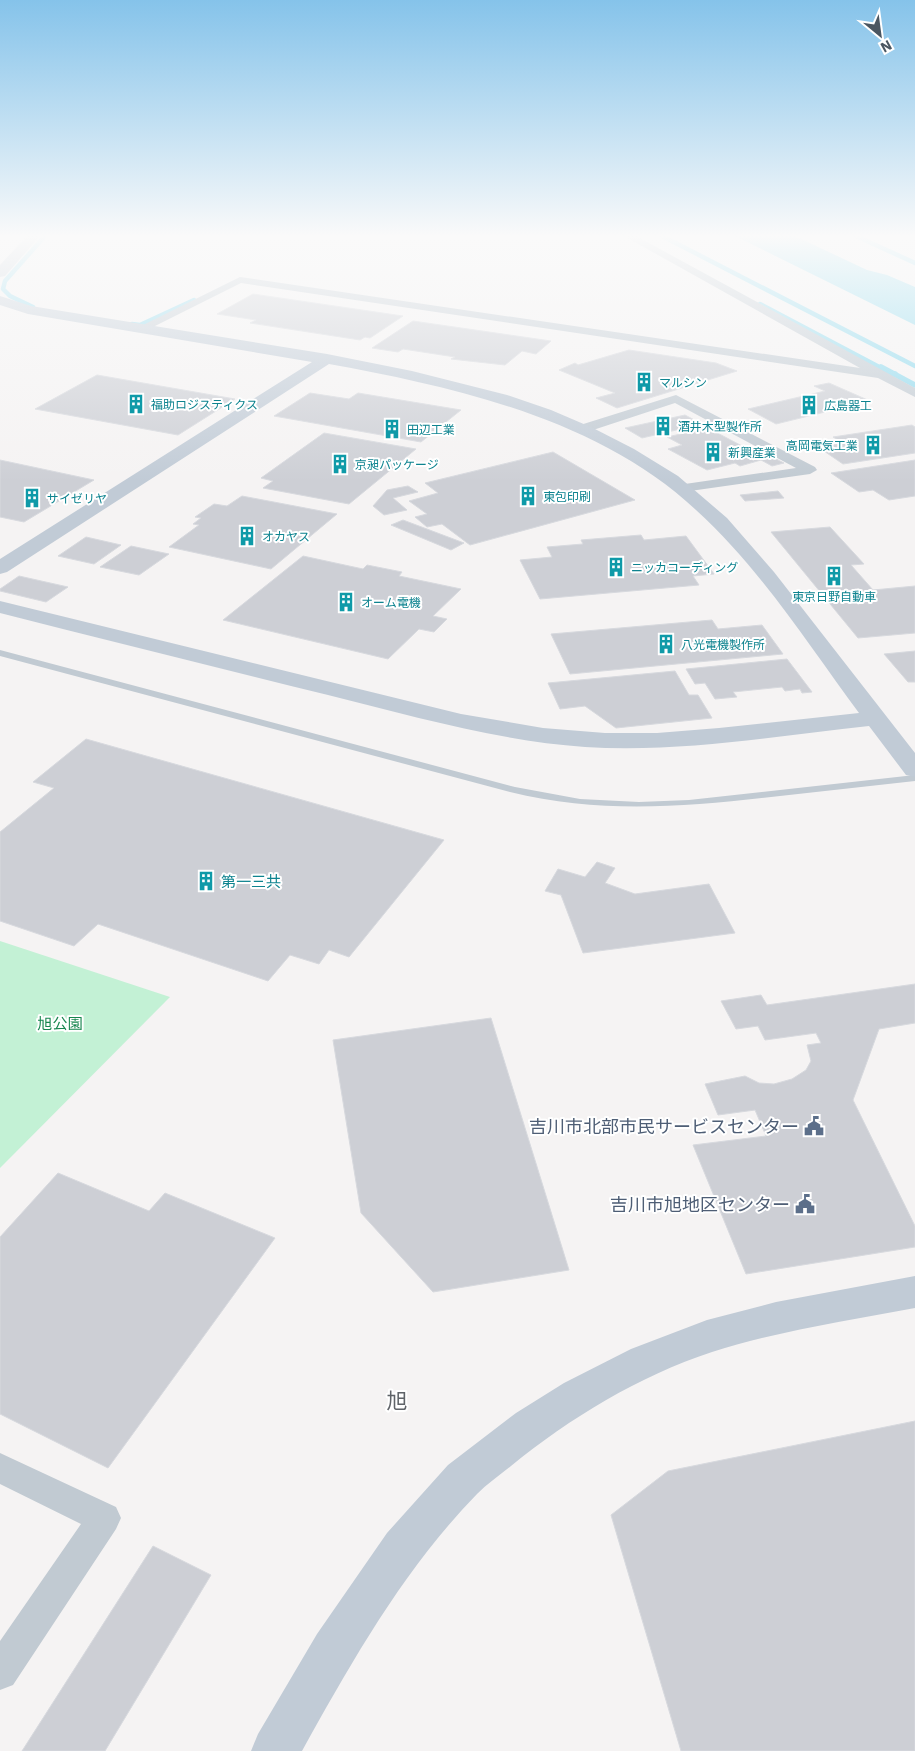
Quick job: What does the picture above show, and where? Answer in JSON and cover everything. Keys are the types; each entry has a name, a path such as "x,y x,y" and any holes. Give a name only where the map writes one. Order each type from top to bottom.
{"street":[{"path":"74,318 402,373 503,399 582,428 646,463 684,488 720,521 755,558 915,770"},
{"path":"141,329 164,318"},
{"path":"496,318 878,374"},
{"path":"776,318 915,393"},
{"path":"0,568 327,360"},
{"path":"582,428 676,399 810,470 684,488"},
{"path":"0,608 461,721 511,731 566,738 626,740 686,738 875,718"},
{"path":"275,1751 333,1650 402,1548 463,1479 530,1426 578,1396 645,1361 707,1336 776,1318 915,1292"},
{"path":"0,1468 104,1518 0,1672"}],"lane":[{"path":"0,653 514,790 580,802 638,805 689,803 915,778"}],"green space":[{"name":"旭公園","path":"0,941 170,997 0,1168"}],"water":[{"path":"900,318 915,318 915,325"}],"building":[{"path":"241,318 400,318 370,338 365,337 360,340 250,323 256,320"},
{"path":"413,321 551,341 536,354 522,351 505,365 451,359 455,357 403,349 398,352 372,348"},
{"name":"マルシン","path":"629,350 716,363 737,371 617,408 596,398 615,393 559,370 575,363 578,365"},
{"name":"福助ロジスティクス","path":"97,375 235,399 178,435 35,409"},
{"name":"広島器工","path":"829,383 870,401 776,424 748,409 825,391 814,386"},
{"name":"田辺工業","path":"310,393 349,399 358,393 461,410 421,442 274,416"},
{"name":"酒井木型製作所","path":"685,415 702,424 642,438 625,428"},
{"name":"高岡電気工業","path":"912,425 915,427 915,453 843,464 818,447 843,443 833,437"},
{"name":"新興産業","path":"708,428 761,456 768,455 784,463 772,466 761,460 740,466 735,463 707,470 668,449 682,445 667,437"},
{"name":"京昶パッケージ","path":"324,433 416,449 349,504 263,488 273,481 261,478"},
{"name":"東包印刷","path":"553,452 635,500 470,545 442,524 427,527 415,517 427,514 409,501 438,493 425,483"},
{"name":"サイゼリヤ","path":"0,460 94,480 24,522 0,517"},
{"path":"915,460 915,496 889,500 873,490 859,492 831,473"},
{"path":"408,486 418,492 393,498 407,510 384,515 373,506 387,490"},
{"path":"778,491 784,498 745,501 740,495"},
{"name":"オカヤス","path":"242,496 337,514 271,569 169,547 199,525 193,524 201,518 195,517 214,504 227,506"},
{"path":"403,520 464,543 451,550 391,525"},
{"name":"東京日野自動車","path":"830,527 864,564 851,565 873,590 915,586 915,633 858,638 771,532"},
{"name":"ニッカコーディング","path":"641,535 644,540 686,536 714,574 693,576 699,585 540,599 520,560 552,557 547,547 583,544 581,540"},
{"path":"86,537 121,545 94,564 58,556"},
{"path":"131,546 169,554 139,575 100,567"},
{"name":"オーム電機","path":"303,556 363,569 367,565 402,572 399,576 461,589 433,616 447,619 434,632 419,629 388,659 223,620"},
{"path":"19,576 68,587 46,602 0,591 0,589"},
{"name":"八光電機製作所","path":"712,620 718,629 762,625 783,654 570,674 551,634"},
{"path":"915,651 915,682 908,682 884,654"},
{"path":"787,659 812,692 802,693 800,689 785,691 782,687 733,692 737,697 715,699 705,683 695,684 686,669"},
{"path":"675,671 689,695 698,695 712,718 616,728 585,706 560,709 548,683"},
{"name":"第一三共","path":"86,739 444,840 349,957 329,950 319,964 290,955 268,981 98,924 74,946 0,921 0,832 54,788 33,782"},
{"path":"597,862 615,868 605,883 635,894 709,884 735,933 583,953 561,895 545,891 558,869 585,877"},
{"name":"吉川市北部市民サービスセンター","path":"915,984 915,1023 879,1029 853,1100 915,1226 915,1247 746,1274 693,1145 766,1136 755,1110 718,1115 705,1084 745,1076 759,1083 774,1084 792,1079 806,1070 811,1061 807,1045 821,1043 816,1033 765,1040 758,1026 736,1029 721,1001 761,995 767,1005"},
{"path":"491,1018 569,1270 433,1292 361,1213 333,1040"},
{"path":"58,1173 149,1211 165,1193 275,1238 108,1468 0,1414 0,1237"},
{"path":"915,1421 915,1751 681,1751 611,1515 668,1471"},
{"path":"153,1546 211,1575 105,1751 22,1751"}],"waterway":[{"path":"132,324 140,325 156,318"},
{"path":"786,318 883,369"},
{"path":"821,318 915,366"},
{"path":"881,367 894,374"},
{"path":"878,372 894,374"},
{"path":"894,374 915,385"}],"place":[{"name":"マルシン","path":"644,382"},
{"name":"福助ロジスティクス","path":"136,404"},
{"name":"広島器工","path":"809,405"},
{"name":"酒井木型製作所","path":"663,426"},
{"name":"田辺工業","path":"392,429"},
{"name":"高岡電気工業","path":"873,445"},
{"name":"新興産業","path":"713,452"},
{"name":"京昶パッケージ","path":"340,464"},
{"name":"東包印刷","path":"528,496"},
{"name":"サイゼリヤ","path":"32,498"},
{"name":"オカヤス","path":"247,536"},
{"name":"ニッカコーディング","path":"616,567"},
{"name":"東京日野自動車","path":"834,576"},
{"name":"オーム電機","path":"346,602"},
{"name":"八光電機製作所","path":"666,644"},
{"name":"第一三共","path":"206,881"},
{"name":"吉川市北部市民サービスセンター","path":"814,1126"},
{"name":"吉川市旭地区センター","path":"805,1204"}],"district":[{"name":"旭","path":"397,1400"}]}
